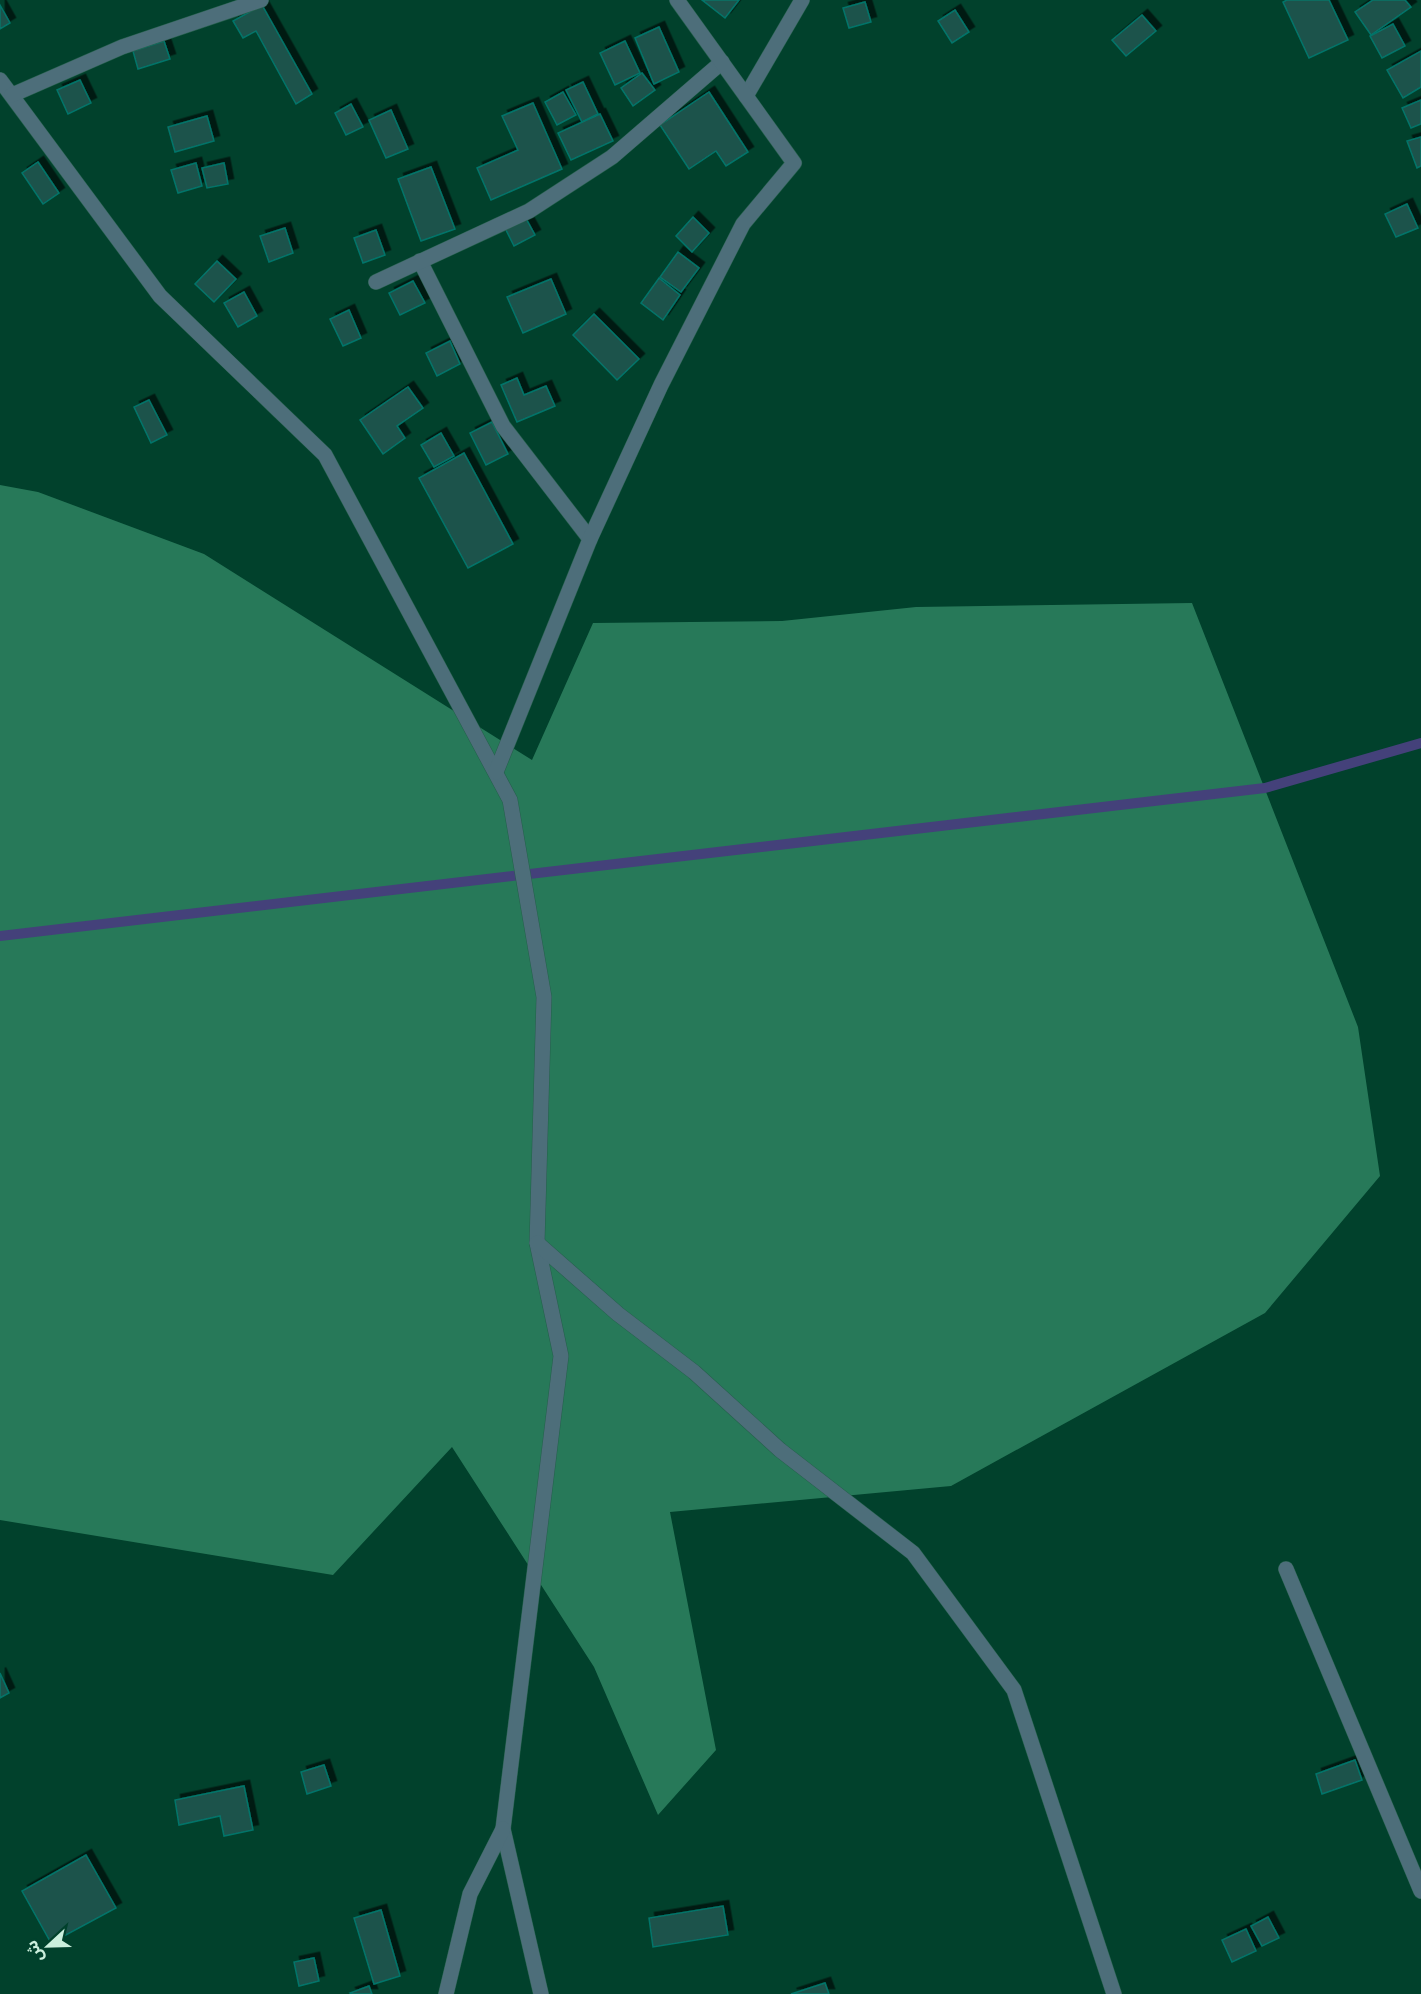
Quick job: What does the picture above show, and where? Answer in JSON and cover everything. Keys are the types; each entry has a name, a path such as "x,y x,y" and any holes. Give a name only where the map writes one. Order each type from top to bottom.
{"street":[{"path":"12,95 122,47 261,0"},
{"path":"496,772 590,539 661,385 743,224 794,163 677,0"},
{"path":"746,96 802,0"},
{"path":"376,282 529,211 612,157 722,62"},
{"path":"0,80 160,296 326,455 510,800 544,997 537,1244 561,1356 503,1829 470,1894 446,1994"},
{"path":"420,261 504,426 590,539"},
{"path":"537,1244 618,1314 694,1372 780,1450 913,1553 1014,1690 1114,1994"},
{"path":"1286,1569 1421,1891"},
{"path":"503,1829 541,1994"}],"green space":[{"path":"0,485 38,492 204,554 532,760 593,623 782,621 916,607 1192,603 1358,1027 1380,1176 1265,1313 951,1486 670,1512 716,1750 658,1815 594,1667 452,1447 333,1575 0,1520"}],"building":[{"path":"702,0 739,0 725,18"},
{"path":"1287,0 1329,0 1348,40 1309,58 1283,2"},
{"path":"1373,0 1405,0 1411,7 1371,35 1355,12"},
{"path":"865,2 871,22 849,28 843,8"},
{"path":"0,5 10,23 0,29"},
{"path":"262,5 312,94 296,104 256,31 243,38 233,21"},
{"path":"955,10 969,32 952,43 938,21"},
{"path":"1142,15 1156,31 1126,56 1112,40"},
{"path":"1393,24 1405,46 1382,58 1370,36"},
{"path":"659,27 679,72 654,84 635,38"},
{"path":"164,41 170,59 138,69 133,51"},
{"path":"625,41 640,73 615,85 600,53"},
{"path":"1421,51 1421,87 1403,98 1387,70"},
{"path":"642,73 655,90 633,106 621,88"},
{"path":"80,80 91,103 68,114 57,90"},
{"path":"583,82 598,114 582,122 566,90"},
{"path":"563,92 576,115 557,125 545,102"},
{"path":"709,92 748,152 726,166 716,151 689,169 660,125"},
{"path":"1421,100 1421,124 1411,128 1402,108"},
{"path":"533,103 562,169 491,200 477,168 518,150 502,116"},
{"path":"351,104 363,127 346,135 335,113"},
{"path":"391,110 408,149 386,158 369,120"},
{"path":"600,114 613,141 571,160 558,133"},
{"path":"207,116 214,141 175,152 168,127"},
{"path":"1421,137 1421,166 1417,168 1407,141"},
{"path":"38,162 59,193 43,204 22,173"},
{"path":"196,163 202,186 178,193 171,170"},
{"path":"224,163 228,184 207,188 202,168"},
{"path":"431,167 455,229 421,241 398,179"},
{"path":"1407,204 1418,228 1396,237 1385,214"},
{"path":"523,213 535,235 514,246 503,224"},
{"path":"693,217 709,233 692,252 676,236"},
{"path":"285,228 293,253 269,262 260,236"},
{"path":"376,230 385,255 363,263 354,238"},
{"path":"678,252 699,268 681,292 660,277"},
{"path":"217,261 236,279 214,302 195,284"},
{"path":"659,278 680,295 663,320 641,303"},
{"path":"551,279 566,314 523,333 507,297"},
{"path":"413,281 425,303 400,315 389,293"},
{"path":"244,292 257,316 238,327 224,303"},
{"path":"349,310 361,338 343,346 330,319"},
{"path":"594,314 639,359 617,380 573,335"},
{"path":"450,341 460,364 437,376 426,353"},
{"path":"517,378 524,395 546,386 555,406 517,422 501,385"},
{"path":"408,387 423,408 397,426 405,438 383,454 360,420"},
{"path":"149,400 167,435 151,443 134,407"},
{"path":"492,422 508,454 486,465 470,433"},
{"path":"441,433 454,456 434,467 421,445"},
{"path":"464,453 513,544 468,568 419,478"},
{"path":"0,1673 9,1693 0,1698"},
{"path":"1355,1760 1362,1780 1322,1794 1316,1774"},
{"path":"324,1765 331,1786 307,1794 301,1772"},
{"path":"244,1786 253,1830 224,1836 220,1816 179,1825 175,1800"},
{"path":"86,1855 116,1908 51,1943 22,1891"},
{"path":"723,1906 728,1935 653,1947 649,1918"},
{"path":"381,1910 400,1976 374,1984 354,1918"},
{"path":"1268,1917 1279,1938 1262,1946 1251,1926"},
{"path":"1246,1929 1256,1951 1232,1962 1222,1940"},
{"path":"314,1958 319,1981 299,1986 294,1962"},
{"path":"825,1983 829,1994 791,1994"},
{"path":"369,1986 372,1994 350,1993"}],"waterway":[{"path":"0,936 1265,788 1421,743"}]}
